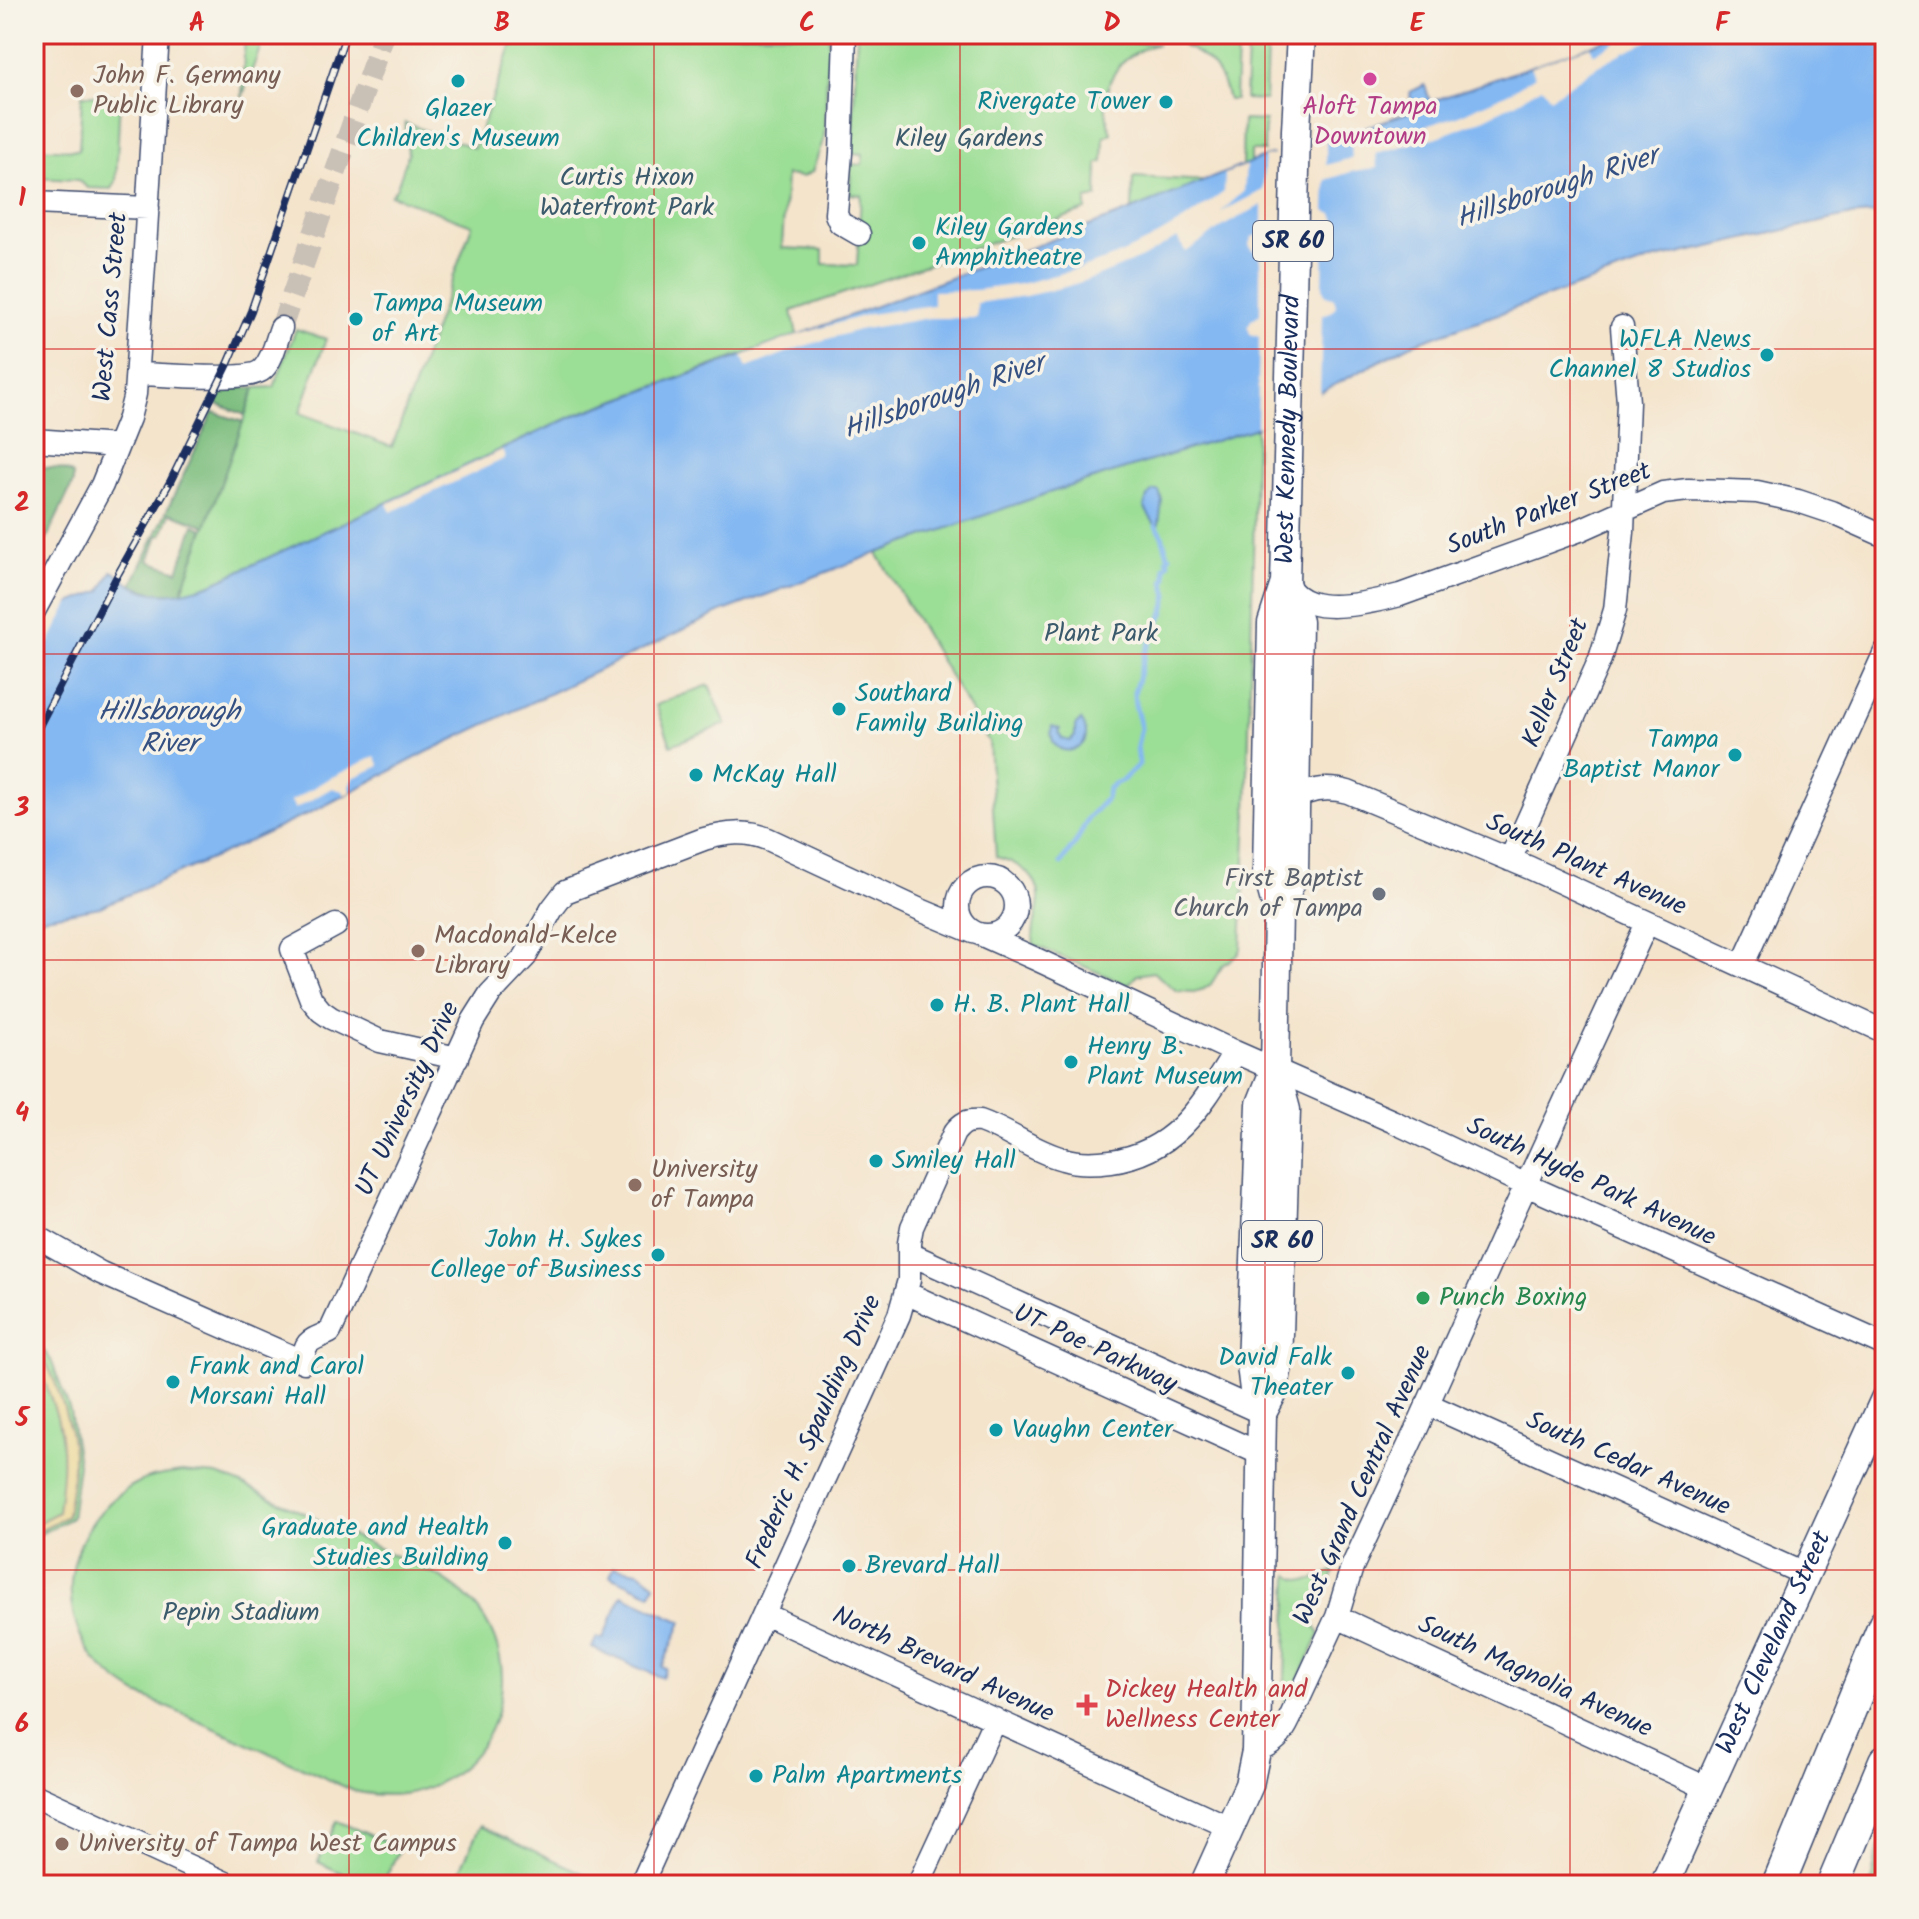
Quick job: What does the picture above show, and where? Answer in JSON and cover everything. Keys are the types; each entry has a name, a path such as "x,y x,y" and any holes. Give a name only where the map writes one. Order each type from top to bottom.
{"highway":[{"path":"1778,1885 1885,1624"},
{"path":"1833,1885 1885,1761"}],"main road":[{"name":"West Kennedy Boulevard","path":"1204,1885 1249,1785 1256,1751 1262,1413 1273,1392 1278,1366 1286,1110 1275,1069 1278,912 1267,872 1272,623 1285,583 1301,34"},
{"name":"West Kennedy Boulevard","path":"1278,912 1294,874 1298,622 1285,583"},
{"name":"West Cleveland Street","path":"1664,1885 1885,1399"}],"street":[{"name":"West Cass Street","path":"34,611 102,485 129,418 137,374 158,34"},
{"path":"845,34 836,214 840,223 859,234"},
{"path":"34,203 148,208"},
{"name":"Keller Street","path":"1510,860 1600,659 1615,610 1621,562 1628,402 1622,327"},
{"path":"137,374 256,375 267,363 281,328"},
{"path":"34,440 117,446"},
{"name":"South Parker Street","path":"1285,583 1293,594 1313,605 1378,601 1580,530 1652,497 1674,491 1757,492 1784,497 1812,505 1885,536"},
{"path":"1580,530 1604,540 1621,562"},
{"path":"1742,966 1885,652"},
{"name":"South Plant Avenue","path":"1295,798 1323,788 1348,792 1510,860 1885,1032"},
{"path":"1268,827 1295,798"},
{"name":"UT University Drive","path":"34,1235 101,1273 304,1362 303,1350 309,1341 330,1332 481,1008 525,957 565,892 704,839 733,833 760,836 1275,1069"},
{"path":"985,877 1004,882 1016,898 1014,918 1009,927 1000,933 991,936 978,934 961,920 958,911 958,902 966,885 985,877"},
{"path":"918,909 939,909 958,902"},
{"path":"1014,918 1022,941 1038,960"},
{"name":"West Grand Central Avenue","path":"1256,1751 1274,1742 1283,1732 1337,1617 1352,1567 1647,923"},
{"path":"336,925 292,949 317,1007 331,1018 374,1039 457,1058"},
{"name":"Frederic H. Spaulding Drive","path":"641,1885 899,1315 906,1293 912,1227 954,1133 963,1122 970,1120 989,1124 1064,1160 1102,1162 1137,1155 1167,1139 1192,1117 1235,1052"},
{"name":"South Hyde Park Avenue","path":"1275,1069 1885,1345"},
{"name":"UT Poe Parkway","path":"910,1254 1262,1413"},
{"name":"UT Poe Parkway","path":"906,1293 1261,1454"},
{"path":"1129,1395 1145,1359"},
{"name":"South Cedar Avenue","path":"1427,1404 1806,1575"},
{"name":"North Brevard Avenue","path":"764,1614 1229,1827"},
{"name":"South Magnolia Avenue","path":"1337,1617 1709,1789"},
{"path":"918,1885 995,1719"},
{"path":"34,1795 230,1885"}],"green space":[{"path":"245,34 265,34 242,98"},
{"name":"Curtis Hixon Waterfront Park","path":"516,34 829,34 824,138 812,172 802,177 786,175 782,248 823,250 823,264 857,265 861,195 850,194 851,164 862,165 863,154 852,153 857,34 1104,34 1104,42 1158,44 1130,56 1112,76 1106,102 1111,133 1104,136 1103,162 1098,163 1097,197 1086,199 1086,210 792,311 797,335 575,415 209,585 181,594 255,388 274,387 296,329 326,339 300,413 392,447 472,225 391,195 397,187 408,154 405,123 474,148"},
{"path":"1182,46 1237,48 1235,100 1228,100 1222,81 1212,66 1199,54"},
{"path":"1247,48 1267,49 1265,100 1245,99"},
{"path":"82,95 120,96 116,181 112,189 88,188 78,180 34,178 34,148 79,150"},
{"path":"1243,120 1265,121 1264,151 1251,151 1251,163 1242,167"},
{"path":"1133,177 1208,181 1132,210"},
{"path":"225,387 255,388 245,415 217,404"},
{"path":"213,412 243,422 206,526 170,513 149,561 178,571 194,525 204,529 181,594 154,593 132,585"},
{"name":"Plant Park","path":"1256,428 1241,949 1204,989 1177,991 1153,972 1137,975 1128,985 1034,945 1039,900 1036,884 1018,866 996,857 989,742 877,553 1048,493"},
{"path":"34,468 60,469 73,475 73,483 47,538 37,524 34,528"},
{"path":"709,685 726,724 671,745 656,705"},
{"path":"34,1338 51,1360 70,1411 78,1464 71,1518 34,1537"},
{"name":"Pepin Stadium","path":"182,1472 216,1475 235,1481 434,1574 473,1604 495,1641 502,1681 494,1720 475,1754 444,1780 403,1794 354,1791 136,1693 105,1670 90,1653 78,1629 72,1605 71,1580 76,1556 100,1512 119,1495 146,1479"},
{"path":"1335,1570 1325,1590 1316,1596 1310,1607 1310,1616 1320,1634 1288,1703 1284,1701 1289,1575 1307,1581"},
{"path":"337,1821 400,1848 382,1885 367,1885 318,1862"},
{"path":"480,1826 604,1883 453,1885"},
{"path":"1885,1835 1885,1885 1874,1885 1871,1883 1876,1857"}],"sand":[{"path":"34,1345 49,1369 62,1402 71,1436 73,1465 67,1516 34,1533 34,1525 58,1512 62,1441 57,1417 36,1362"}],"water":[{"name":"Hillsborough River","path":"1623,34 1885,34 1885,213 1847,216 1652,260 1410,345 1256,428 1048,493 721,612 222,854 100,907 34,919 34,615 101,591 112,571 133,586 161,594 209,585 576,415 1132,210 1264,157 1327,141 1412,111 1410,92 1425,85 1430,102"},
{"path":"1153,491 1159,491 1162,501 1159,524 1156,526 1144,507"},
{"path":"1081,720 1086,731 1080,747 1064,750 1057,746 1052,738 1052,726 1060,729 1062,739 1070,741 1075,736 1075,726"},
{"path":"614,1567 638,1571 655,1584 651,1594 610,1576"},
{"path":"622,1595 682,1622 662,1667 666,1669 662,1678 592,1648 597,1637 603,1639"}],"pier":[{"path":"1631,34 1664,34 1598,66 1550,98 1542,87 1481,120 1438,137 1376,153 1377,168 1326,180 1325,211 1333,214 1336,221 1333,227 1324,230 1323,290 1334,298 1336,306 1322,315 1320,397 1257,427 1259,337 1250,334 1248,327 1251,320 1260,314 1260,254 1252,251 1249,244 1252,237 1262,233 1262,205 1225,225 1186,252 1177,238 1142,258 1094,278 1026,296 977,303 977,318 929,318 858,330 747,368 742,356 797,335 869,314 933,305 933,291 976,290 1020,284 1116,256 1184,220 1224,192 1225,174 1246,165 1244,191 1221,212 1263,190 1264,157 1274,155 1274,150 1326,137 1326,165 1352,158 1351,143 1391,137 1457,116 1512,91 1535,76 1530,67 1590,46 1594,54"},
{"path":"502,450 506,458 391,512 387,504"},
{"path":"72,598 34,672 34,611"},
{"path":"375,756 380,766 353,778 349,787 351,792 344,795 342,791 332,788 295,809 291,801"}],"waterway":[{"path":"1061,863 1088,818 1106,799 1108,789 1123,780 1139,764 1137,746 1141,728 1134,693 1145,653 1164,612 1168,595 1164,581 1170,556 1156,526"}],"tunnel":[{"path":"281,328 384,34"}],"railway":[{"path":"34,736 118,574 170,482 228,364 251,311 346,34"}],"place":[{"name":"Aloft Tampa Downtown","path":"1370,79"},
{"name":"Glazer Children's Museum","path":"458,81"},
{"name":"John F. Germany Public Library","path":"77,91"},
{"name":"Rivergate Tower","path":"1166,102"},
{"name":"Kiley Gardens Amphitheatre","path":"919,243"},
{"name":"Tampa Museum of Art","path":"356,319"},
{"name":"WFLA News Channel 8 Studios","path":"1767,355"},
{"name":"Southard Family Building","path":"839,709"},
{"name":"Tampa Baptist Manor","path":"1735,755"},
{"name":"McKay Hall","path":"696,775"},
{"name":"First Baptist Church of Tampa","path":"1379,894"},
{"name":"Macdonald-Kelce Library","path":"418,951"},
{"name":"H. B. Plant Hall","path":"937,1005"},
{"name":"Henry B. Plant Museum","path":"1071,1062"},
{"name":"Smiley Hall","path":"876,1161"},
{"name":"University of Tampa","path":"635,1185"},
{"name":"John H. Sykes College of Business","path":"658,1255"},
{"name":"Punch Boxing","path":"1423,1298"},
{"name":"David Falk Theater","path":"1348,1373"},
{"name":"Frank and Carol Morsani Hall","path":"173,1382"},
{"name":"Vaughn Center","path":"996,1430"},
{"name":"Graduate and Health Studies Building","path":"505,1543"},
{"name":"Brevard Hall","path":"849,1566"},
{"name":"Dickey Health and Wellness Center","path":"1087,1705"},
{"name":"Palm Apartments","path":"756,1776"},
{"name":"University of Tampa West Campus","path":"62,1844"}],"park label":[{"name":"Kiley Gardens","path":"969,139"}]}
